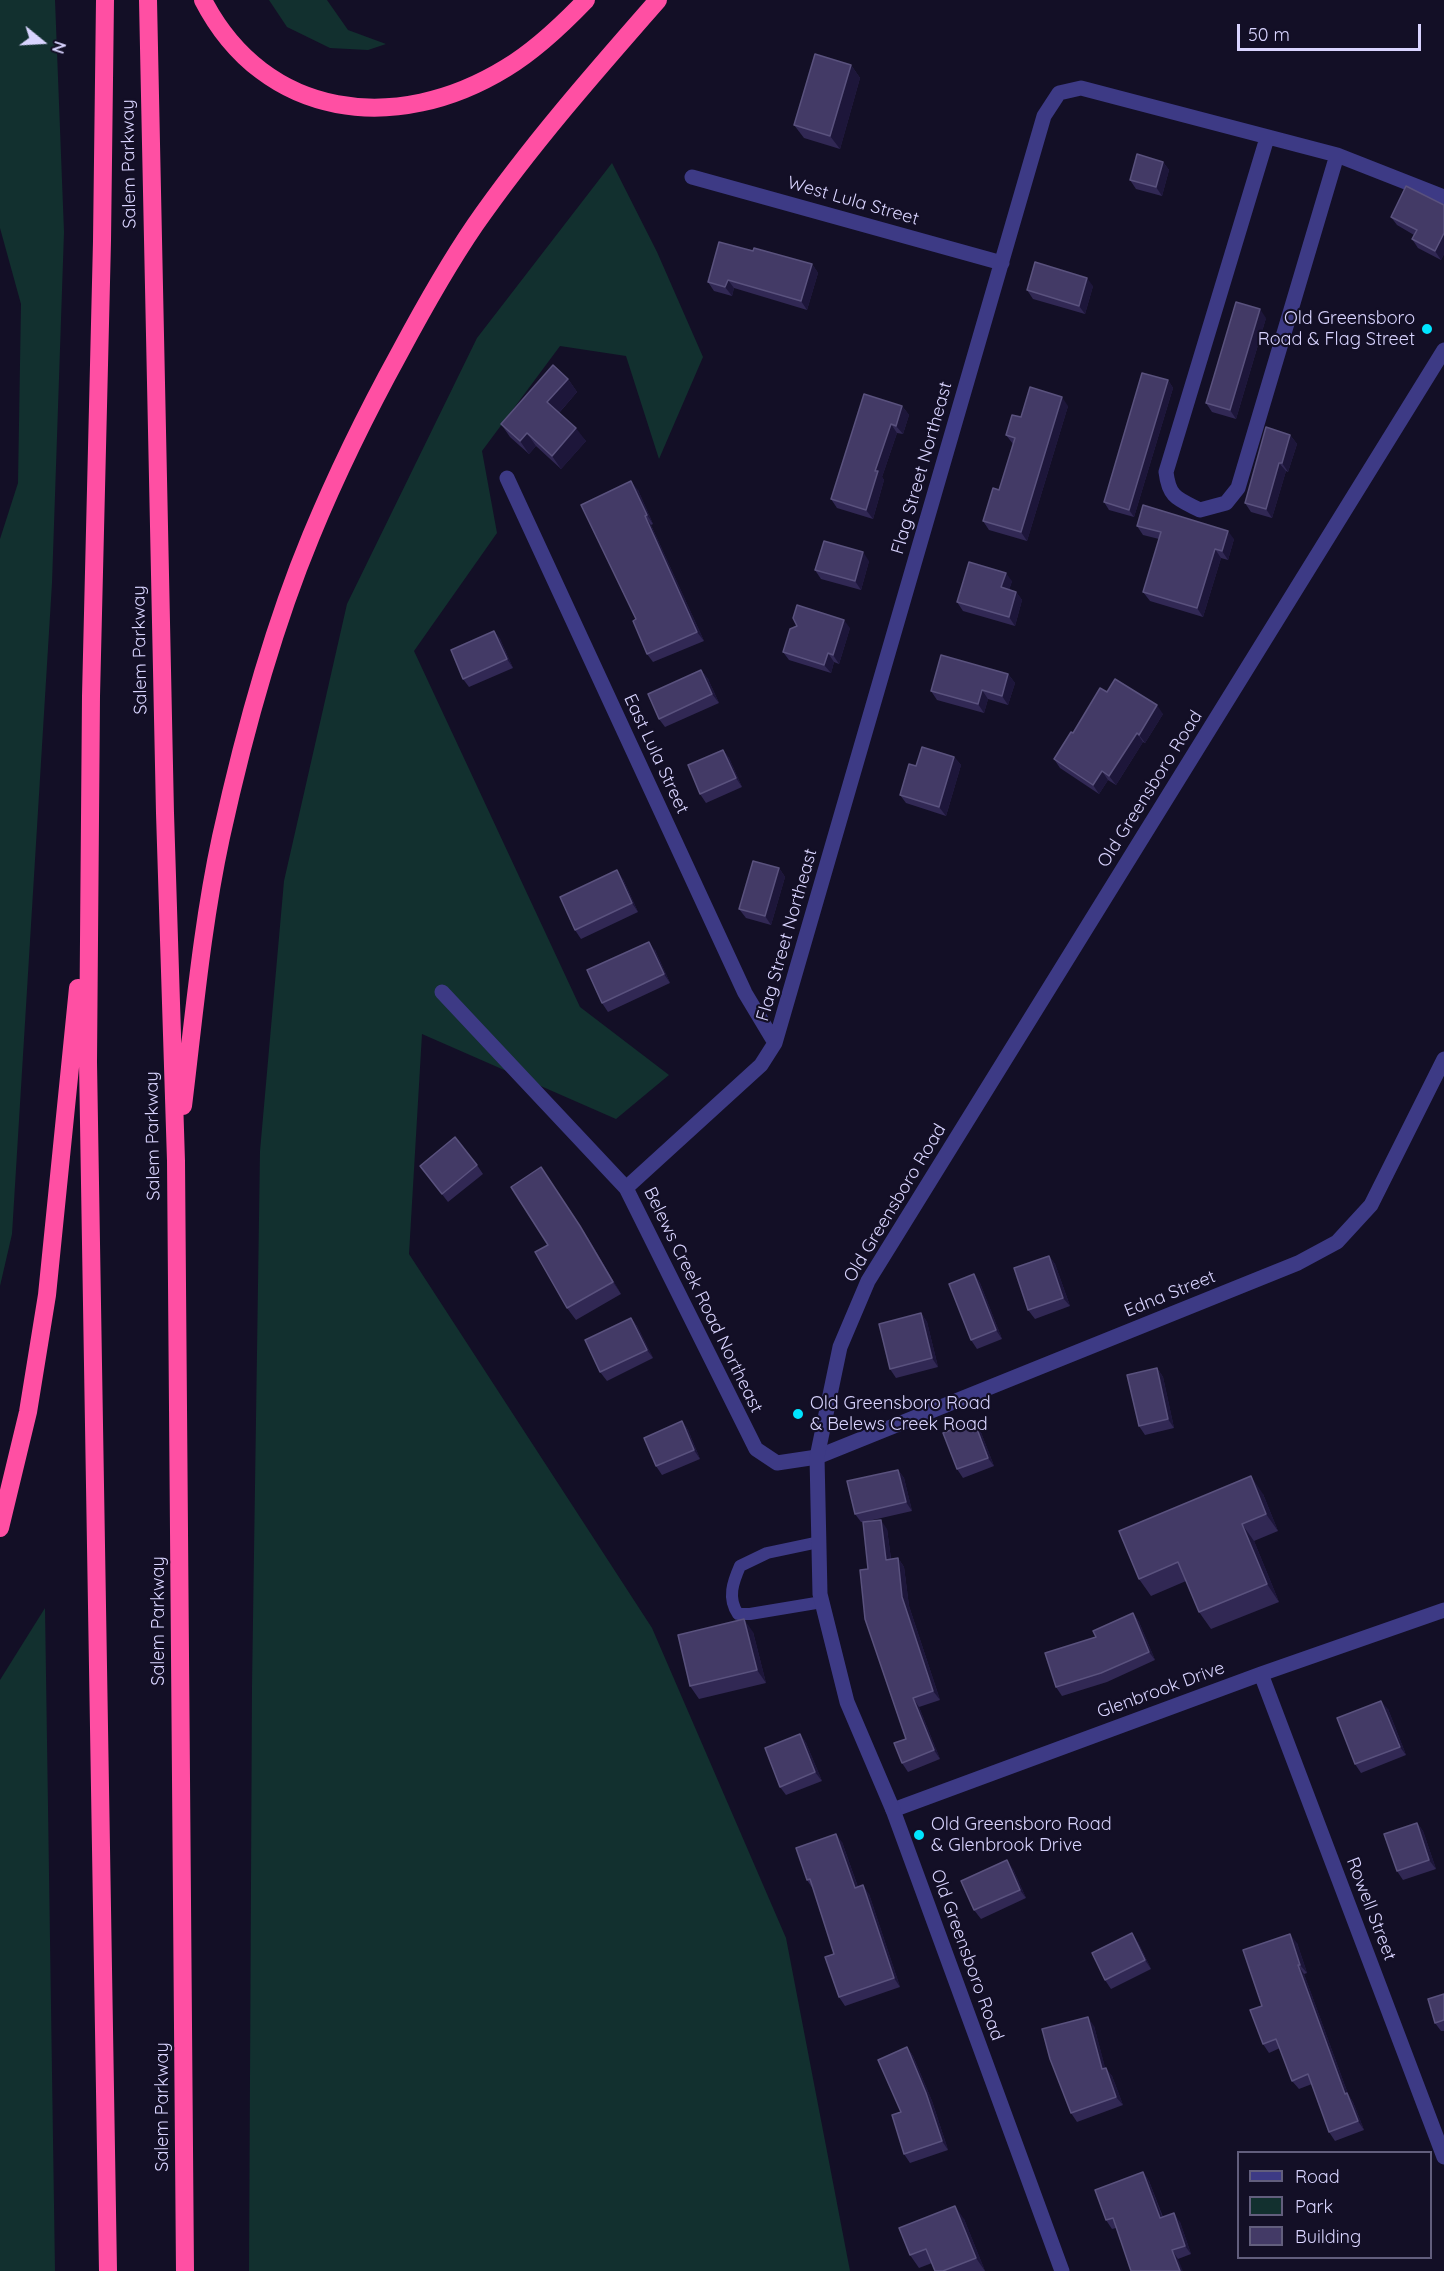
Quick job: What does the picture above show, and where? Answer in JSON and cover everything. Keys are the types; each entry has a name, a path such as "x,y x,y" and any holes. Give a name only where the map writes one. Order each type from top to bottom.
{"highway":[{"name":"Salem Parkway","path":"105,0 89,879 88,1062 108,2271"},
{"name":"Salem Parkway","path":"148,0 164,790 176,1161 185,2271"},
{"path":"203,0 227,38 244,57 264,73 287,87 315,99 368,109 398,108 427,102 481,82 536,47 586,0"},
{"path":"176,1161 206,918 220,839 261,686 310,537 385,379 427,301 474,226 542,136 658,0"},
{"path":"0,1528 28,1412 47,1295 89,879"}],"street":[{"name":"Flag Street Northeast","path":"626,1188 761,1065 775,1043 1044,117 1059,93 1081,88 1337,155 1444,196"},
{"path":"1267,138 1166,472 1168,487 1177,499 1200,510 1226,503 1238,488 1337,155"},
{"name":"West Lula Street","path":"693,177 1002,263"},
{"name":"Old Greensboro Road","path":"1062,2271 893,1810 847,1702 822,1602 817,1457 840,1347 868,1281 1444,350"},
{"name":"East Lula Street","path":"507,478 745,993 775,1043"},
{"name":"Belews Creek Road Northeast","path":"442,992 626,1188 756,1449 777,1463 817,1457"},
{"name":"Edna Street","path":"817,1457 1298,1263 1337,1242 1371,1205 1444,1059"},
{"name":"Glenbrook Drive","path":"893,1810 1261,1674 1444,1610"},
{"name":"Rowell Street","path":"1261,1674 1444,2157"}],"lane":[{"path":"819,1542 767,1553 740,1566 731,1587 734,1608 738,1614 822,1602"}],"green space":[{"path":"0,0 55,0 64,232 52,583 12,1234 0,1286 0,539 18,483 21,304 0,228"},
{"path":"269,0 327,0 348,30 386,44 368,50 330,48 287,27"},
{"path":"612,163 657,252 703,357 659,459 626,356 560,346 482,451 497,533 414,651 580,1007 669,1075 616,1119 422,1034 409,1254 652,1628 786,1938 850,2271 249,2271 252,1686 260,1151 284,881 347,604 477,338"},
{"path":"45,1608 55,2271 0,2271 0,1680"}],"building":[{"path":"815,54 851,65 830,136 794,125"},
{"path":"1137,154 1163,162 1156,187 1130,180"},
{"path":"1406,186 1444,205 1444,233 1435,251 1412,239 1417,230 1391,217"},
{"path":"719,242 753,251 754,248 812,264 801,301 728,280 725,287 708,282"},
{"path":"1035,262 1087,278 1079,306 1027,290"},
{"path":"1236,302 1260,309 1230,410 1206,403"},
{"path":"553,365 568,379 547,402 576,428 552,456 527,433 520,441 501,424"},
{"path":"1142,373 1168,380 1129,510 1104,502"},
{"path":"1030,387 1062,397 1021,532 983,521 993,488 999,490 1015,438 1006,435 1012,415 1021,417"},
{"path":"864,394 902,406 896,426 891,424 875,471 878,471 866,510 831,499"},
{"path":"1266,427 1290,435 1282,463 1279,463 1266,509 1245,503"},
{"path":"631,481 697,632 647,654 633,621 636,619 581,505"},
{"path":"1143,505 1228,531 1222,551 1215,549 1197,608 1143,592 1161,532 1137,526"},
{"path":"824,541 863,552 855,581 815,570"},
{"path":"969,562 1006,573 1001,587 1016,592 1009,617 957,602"},
{"path":"797,605 844,620 833,655 828,653 824,665 783,652 790,629 797,626 793,618"},
{"path":"494,631 507,659 463,679 451,650"},
{"path":"941,655 1008,674 1002,696 982,690 978,704 931,691"},
{"path":"701,670 712,694 659,719 648,694"},
{"path":"1115,679 1157,705 1139,735 1137,733 1109,776 1102,771 1093,785 1054,759 1071,732 1073,733 1100,688 1107,692"},
{"path":"922,747 954,757 939,807 900,795 909,764 916,766"},
{"path":"723,750 736,778 700,794 688,765"},
{"path":"753,861 779,868 765,916 739,909"},
{"path":"617,870 632,903 575,930 560,897"},
{"path":"649,942 664,974 602,1003 587,970"},
{"path":"455,1137 477,1165 442,1194 420,1166"},
{"path":"541,1167 613,1282 567,1308 535,1252 548,1245 511,1187"},
{"path":"1049,1256 1063,1298 1028,1310 1014,1268"},
{"path":"974,1274 996,1330 971,1340 949,1284"},
{"path":"921,1313 932,1358 890,1369 879,1324"},
{"path":"631,1318 647,1350 600,1372 585,1340"},
{"path":"1157,1368 1168,1419 1139,1426 1127,1375"},
{"path":"682,1421 694,1450 656,1466 644,1438"},
{"path":"974,1421 988,1458 957,1469 943,1433"},
{"path":"898,1470 906,1502 855,1514 847,1481"},
{"path":"1251,1476 1266,1514 1242,1524 1267,1584 1199,1612 1178,1562 1139,1579 1119,1531"},
{"path":"881,1520 886,1560 898,1558 902,1597 933,1691 913,1698 934,1750 902,1763 894,1743 906,1739 865,1619 860,1570 868,1569 863,1522"},
{"path":"1133,1613 1149,1652 1101,1673 1056,1687 1045,1653 1096,1637 1093,1631"},
{"path":"744,1619 757,1670 690,1686 678,1635"},
{"path":"1381,1701 1400,1747 1355,1764 1337,1718"},
{"path":"800,1734 815,1772 780,1787 765,1748"},
{"path":"1417,1823 1429,1860 1397,1871 1384,1834"},
{"path":"836,1834 855,1888 863,1885 894,1978 839,1997 825,1957 834,1954 810,1879 807,1880 796,1848"},
{"path":"1007,1860 1020,1890 974,1910 961,1881"},
{"path":"1132,1933 1145,1960 1105,1980 1092,1953"},
{"path":"1290,1934 1300,1965 1298,1965 1345,2094 1347,2093 1358,2121 1329,2132 1308,2074 1292,2081 1276,2039 1263,2044 1250,2010 1262,2006 1243,1950"},
{"path":"1444,1994 1444,2020 1435,2023 1428,1999"},
{"path":"1088,2017 1102,2069 1106,2068 1116,2097 1071,2113 1050,2059 1042,2029"},
{"path":"907,2047 942,2141 904,2154 892,2115 901,2112 878,2060"},
{"path":"1143,2172 1160,2218 1174,2213 1185,2246 1172,2250 1180,2271 1131,2271 1113,2218 1106,2220 1095,2190"},
{"path":"955,2206 976,2258 943,2271 935,2271 926,2249 910,2255 899,2228"}],"place":[{"name":"Old Greensboro Road & Flag Street","path":"1427,329"},
{"name":"Old Greensboro Road & Belews Creek Road","path":"798,1414"},
{"name":"Old Greensboro Road & Glenbrook Drive","path":"919,1835"}]}
